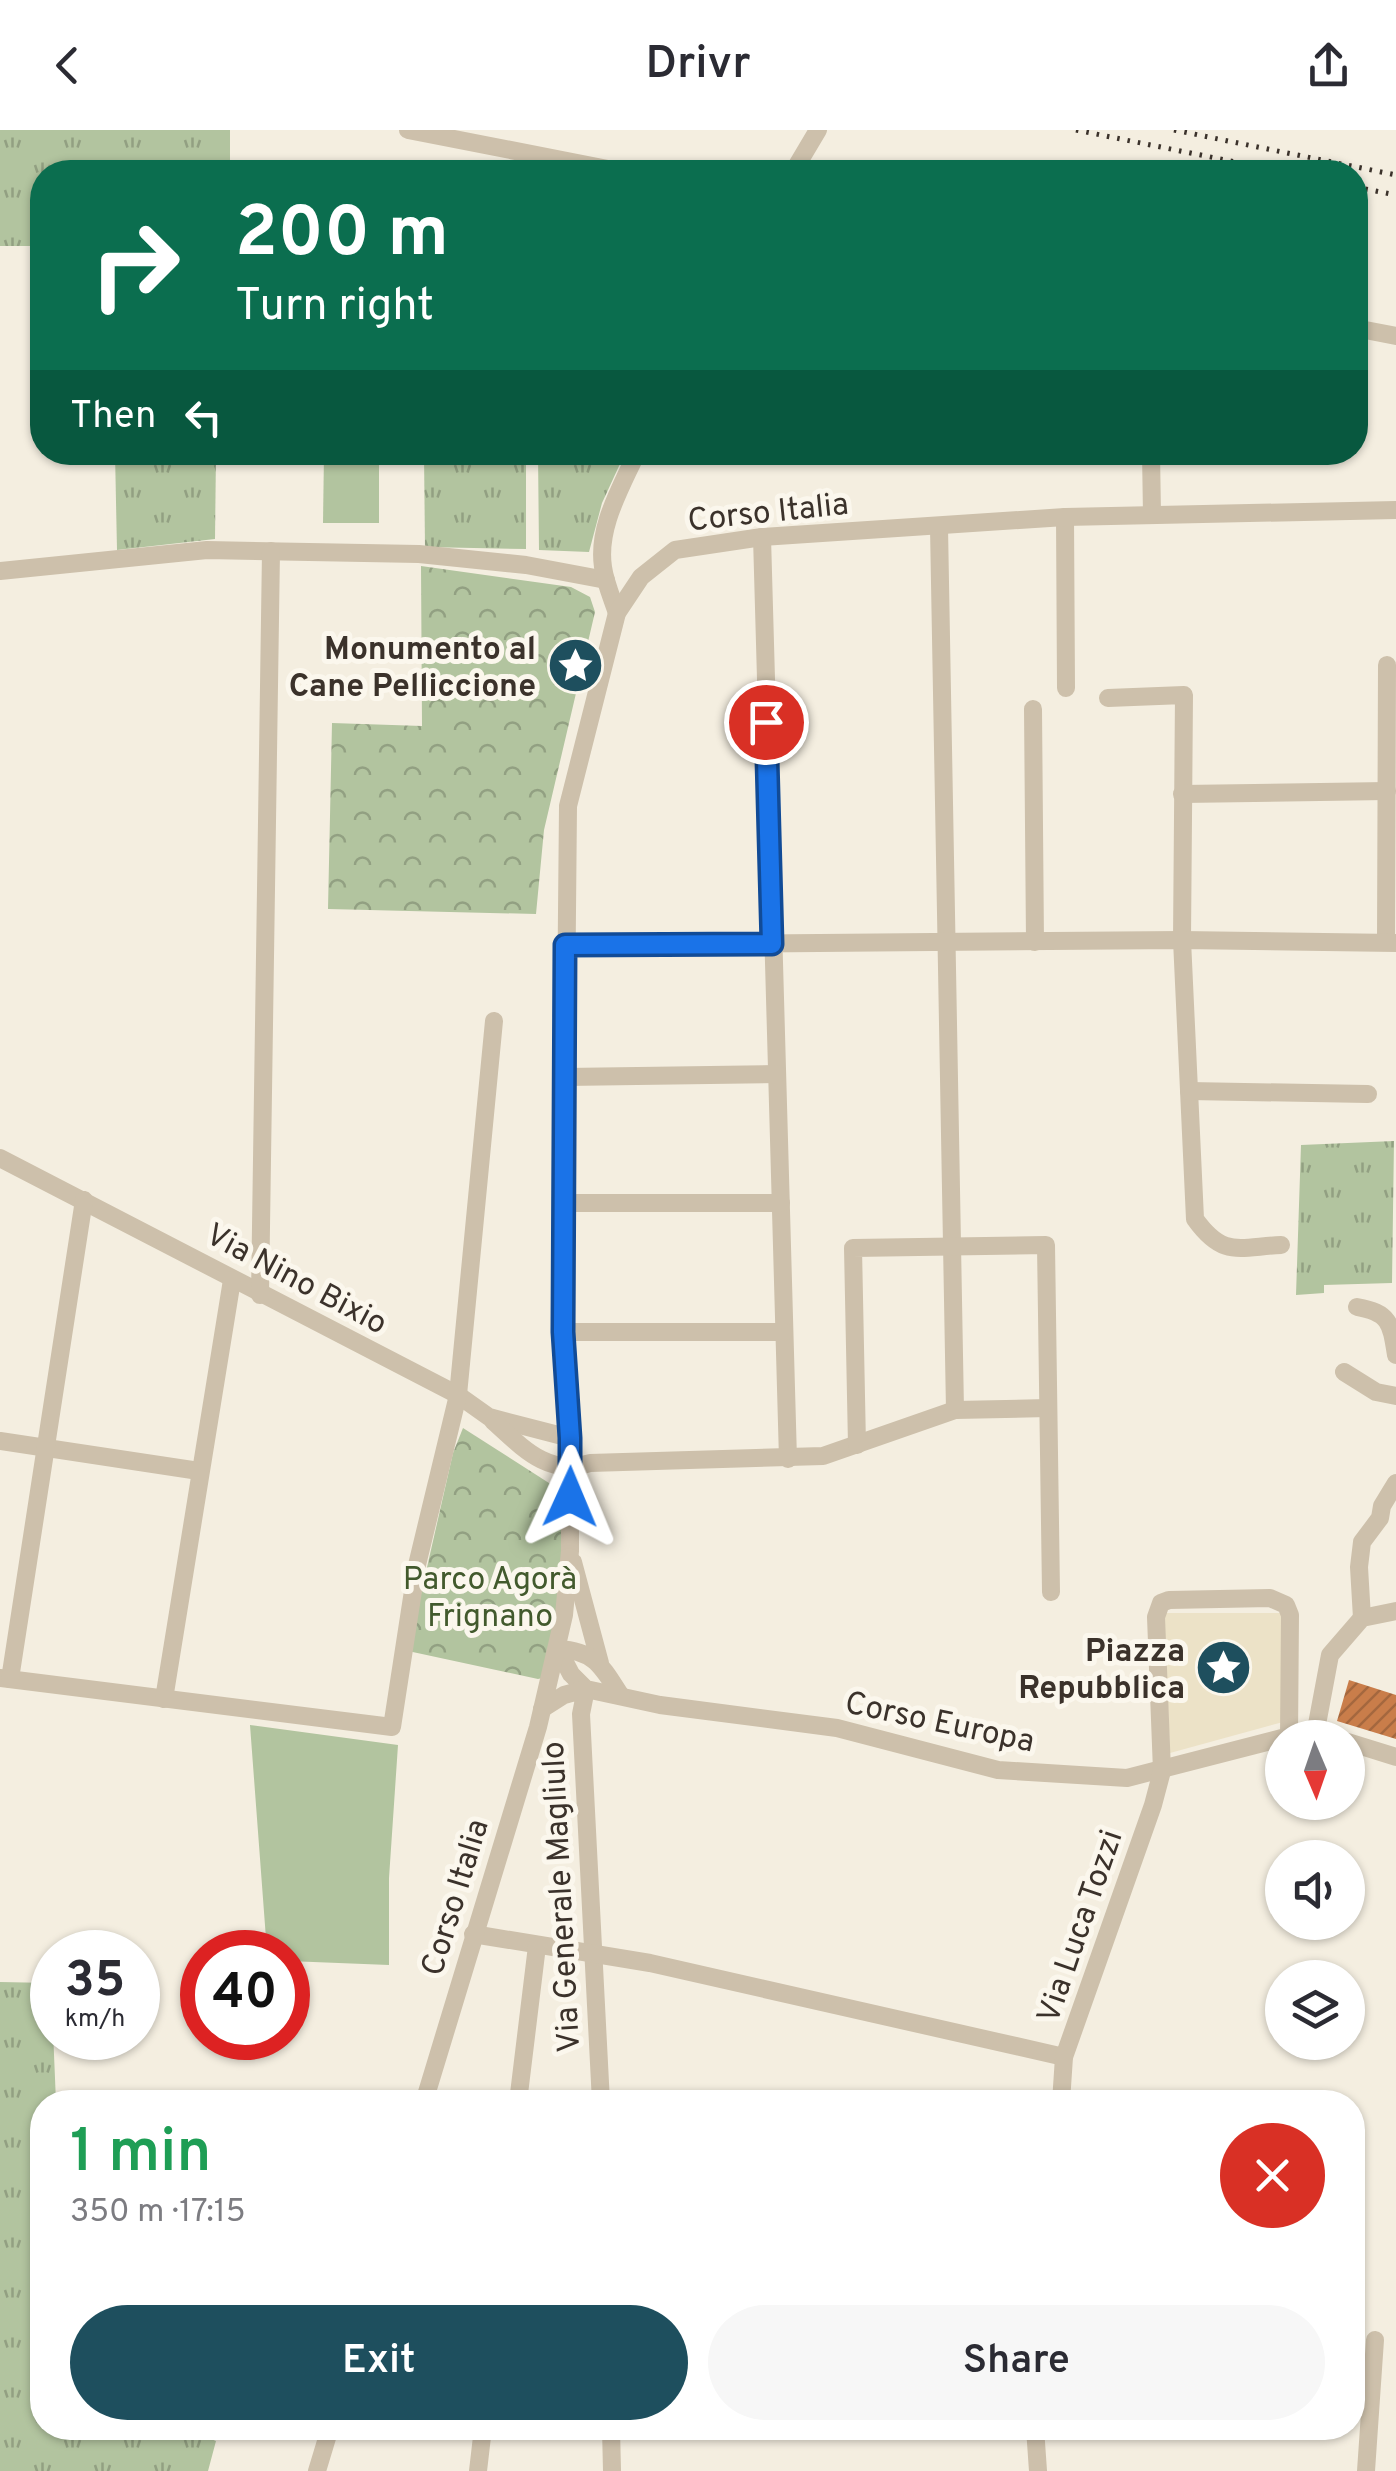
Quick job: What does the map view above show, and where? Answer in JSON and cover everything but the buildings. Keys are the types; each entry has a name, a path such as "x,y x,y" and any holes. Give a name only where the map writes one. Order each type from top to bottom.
{"street":[{"path":"408,130 562,160"},
{"path":"800,160 818,130"},
{"path":"1368,331 1396,336"},
{"path":"616,613 606,580 603,539 630,465"},
{"path":"1151,465 1152,514"},
{"name":"Corso Italia","path":"428,2090 558,1649 570,1551 570,1438 563,1332 568,806 616,613 641,577 675,550 762,537 1066,517 1396,510"},
{"path":"1066,517 1066,688"},
{"path":"939,527 955,1410"},
{"path":"762,537 788,1459"},
{"path":"0,571 207,550 420,554 606,580"},
{"path":"260,1295 270,551"},
{"path":"565,945 1391,942 1387,665"},
{"path":"1108,698 1184,695 1182,940 1195,1219 1211,1241 1226,1248 1281,1245"},
{"path":"1033,708 1035,942"},
{"path":"1182,794 1386,791"},
{"path":"84,1200 5,1678 392,1728 417,1565 458,1395 494,1021"},
{"path":"565,1076 776,1074"},
{"path":"1189,1090 1368,1094"},
{"name":"Via Nino Bixio","path":"0,1158 458,1395 489,1417 570,1438"},
{"path":"564,1203 780,1203"},
{"path":"857,1445 853,1248 1046,1244 1051,1592"},
{"path":"164,1699 232,1280"},
{"path":"1356,1307 1380,1311 1389,1322 1396,1355"},
{"path":"563,1332 784,1332"},
{"path":"1344,1372 1376,1392 1396,1396"},
{"path":"489,1417 532,1456 569,1470 590,1463 823,1456 955,1410 1048,1408"},
{"path":"0,1441 198,1472"},
{"path":"1362,1618 1362,1542 1380,1518 1382,1506 1396,1484"},
{"path":"570,1551 600,1664 621,1696"},
{"path":"1162,1771 1156,1617 1158,1607 1165,1601 1270,1598 1286,1605 1290,1615 1287,1720"},
{"path":"1323,1720 1330,1656 1362,1618 1396,1612"},
{"path":"558,1649 580,1650 600,1664"},
{"path":"558,1649 586,1689"},
{"path":"542,1709 564,1695 586,1689 621,1696"},
{"name":"Via Generale Magliulo","path":"586,1689 581,1714 599,2090"},
{"name":"Corso Europa","path":"621,1696 660,1705 837,1728 998,1770 1126,1778 1265,1744"},
{"path":"1365,1747 1396,1757"},
{"name":"Via Luca Tozzi","path":"1062,2090 1064,2057 1154,1805 1162,1771"},
{"path":"473,1934 650,1963 1064,2057"},
{"path":"519,2090 537,1946"},
{"path":"1366,2471 1375,2340"},
{"path":"317,2471 326,2440"},
{"path":"478,2471 482,2440"},
{"path":"611,2440 612,2471"},
{"path":"1037,2440 1038,2471"}],"green space":[{"path":"0,130 230,130 230,160 30,160 30,246 0,246"},
{"path":"115,465 216,465 215,539 117,550"},
{"path":"324,465 379,465 379,523 323,523"},
{"path":"424,465 526,465 526,549 425,547"},
{"path":"538,465 619,465 602,503 589,552 539,550"},
{"path":"421,566 571,587 590,597 595,612 544,830 536,914 328,909 332,723 422,726"},
{"path":"1394,1141 1392,1283 1324,1285 1324,1293 1296,1295 1301,1145"},
{"name":"Parco Agorà Frignano","path":"463,1428 563,1492 564,1548 551,1676 538,1679 408,1651 453,1453"},
{"path":"250,1725 398,1745 389,1878 389,1965 310,1962 310,1930 265,1930"},
{"path":"0,1982 30,1983 30,2060 54,2060 55,2090 30,2090 30,2440 213,2440 208,2471 0,2471"}],"shaded area":[{"name":"Piazza Repubblica","path":"1164,1613 1281,1613 1283,1720 1265,1720 1265,1727 1170,1753"}],"railway":[{"path":"1076,130 1225,160"},
{"path":"1174,130 1322,160"},
{"path":"1368,169 1396,175"},
{"path":"1368,190 1396,195"}],"place":[{"name":"Monumento al Cane Pelliccione","path":"575,666"},
{"name":"Piazza Repubblica","path":"1224,1668"}],"route":[{"path":"570,1497 563,1332 565,945 772,944 766,722"}]}
